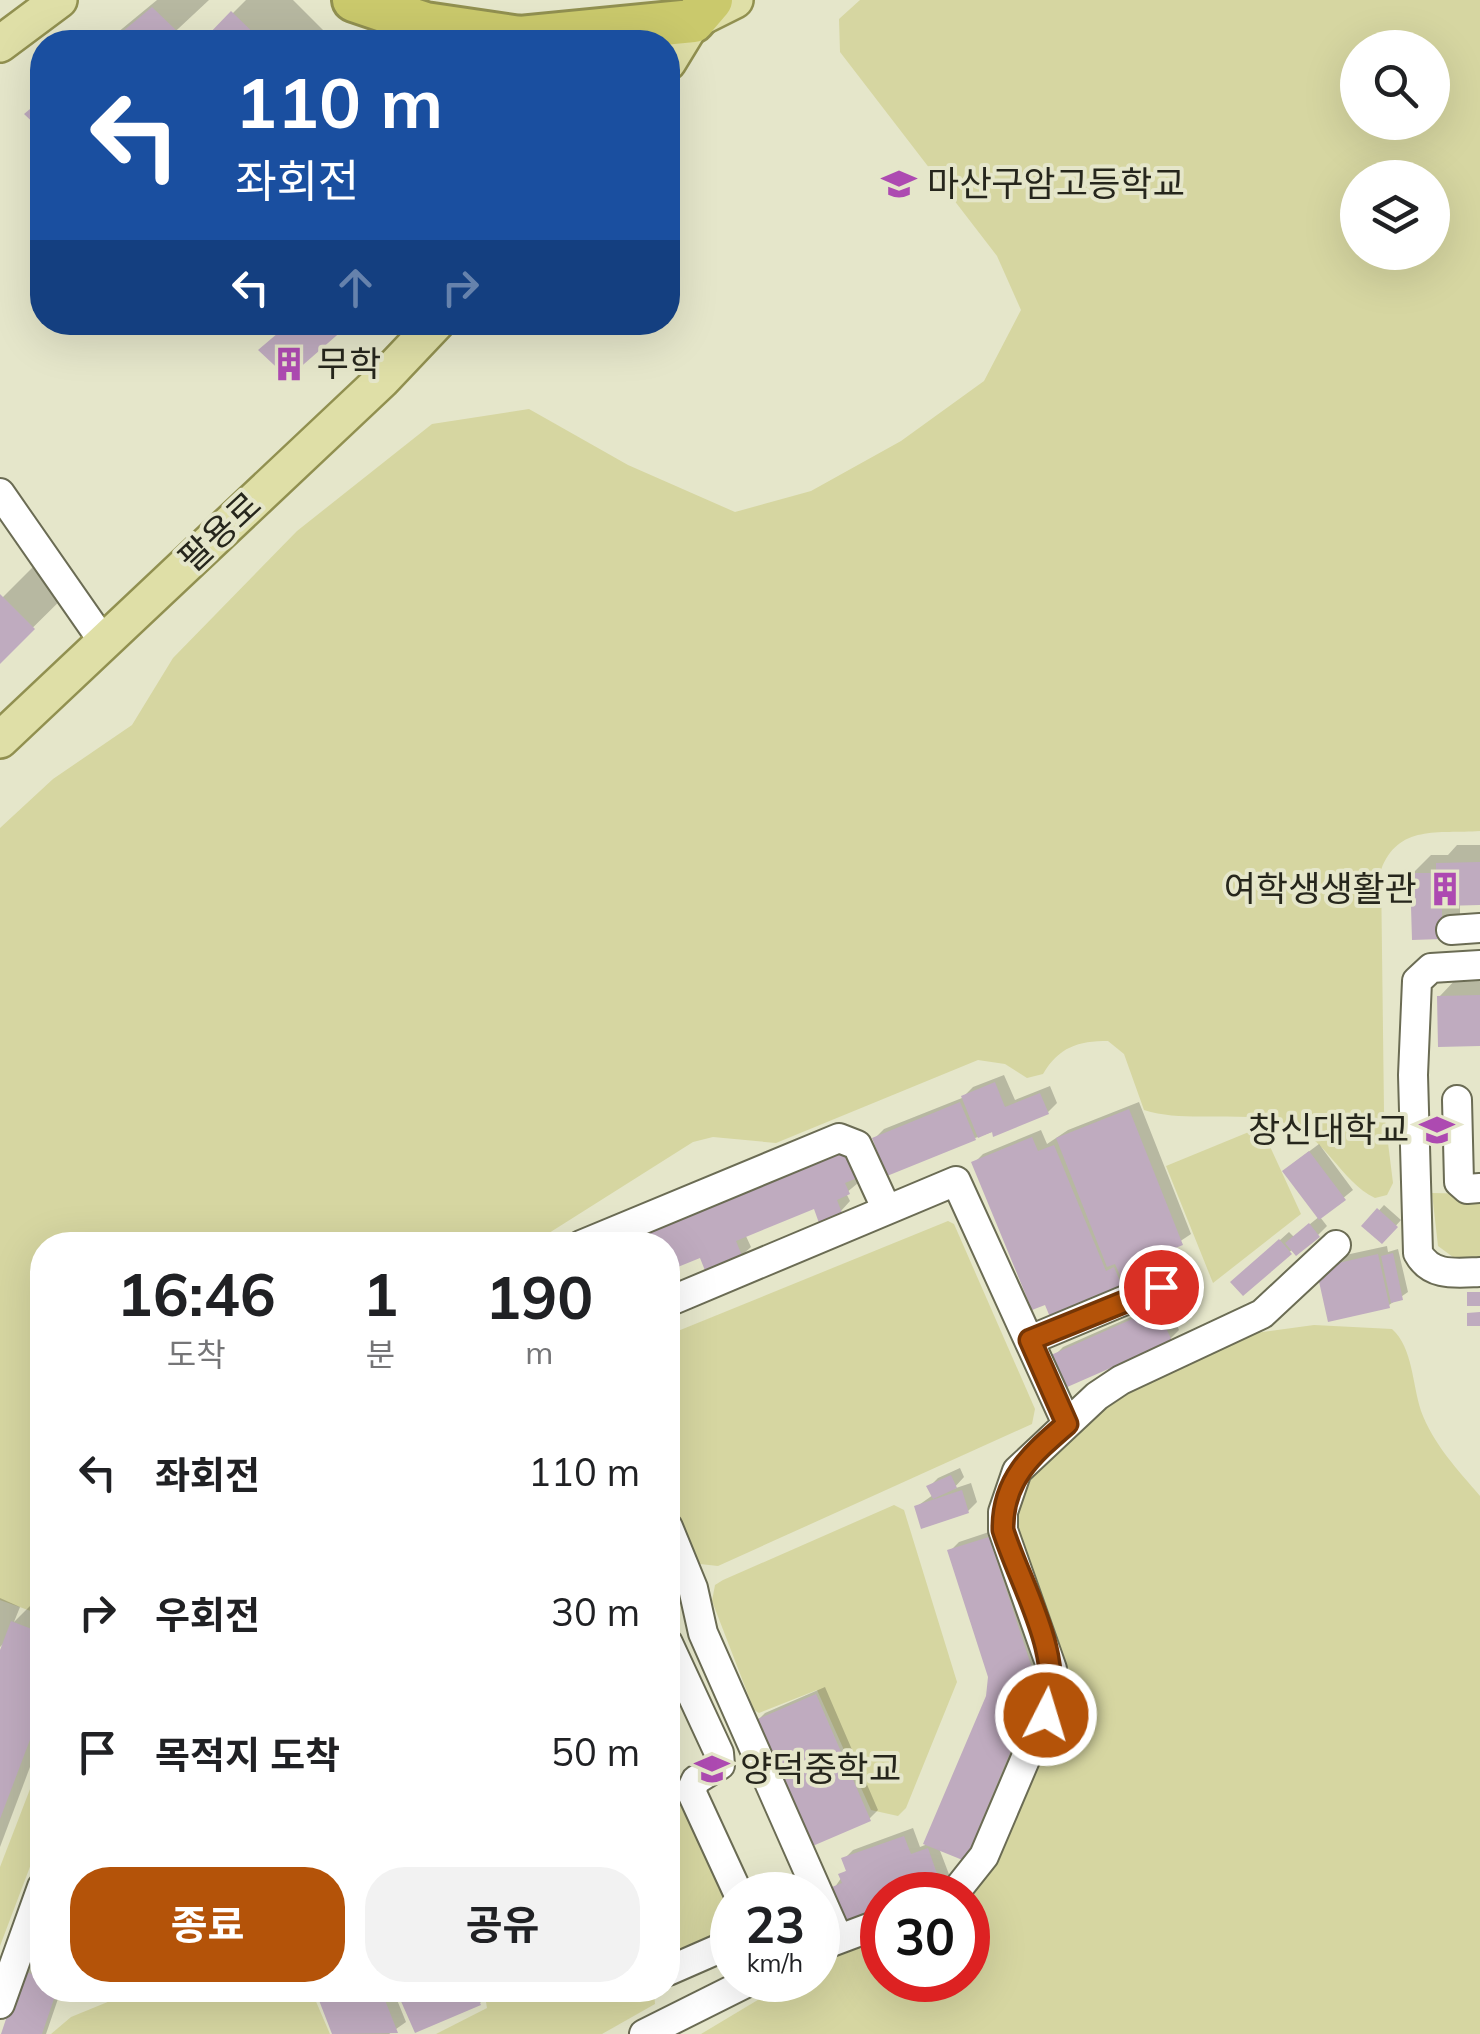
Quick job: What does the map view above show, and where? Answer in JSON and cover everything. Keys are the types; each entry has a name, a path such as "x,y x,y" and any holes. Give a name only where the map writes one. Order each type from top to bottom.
{"highway":[{"path":"354,0 424,24 462,30"},
{"path":"578,30 700,7"}],"main road":[{"path":"0,44 59,0"},
{"path":"680,41 700,7 735,0"},
{"name":"팔용로","path":"0,740 425,335"}],"street":[{"path":"0,494 11,529 103,641"},
{"path":"1451,930 1480,928"},
{"path":"1480,964 1431,968 1417,981 1414,1101 1418,1252 1422,1262 1442,1272 1480,1272"},
{"path":"1414,1101 1468,1100 1459,1182 1467,1188 1480,1188"},
{"path":"612,1232 839,1138 857,1145 886,1208"},
{"path":"680,1297 948,1181 961,1184 1067,1424"},
{"path":"971,1872 984,1856 1053,1694 1052,1669 1008,1545 1003,1512 1016,1471 1121,1380 1262,1314 1336,1245"},
{"path":"1030,1340 1161,1287 1167,1289 1176,1306"},
{"path":"680,1557 693,1588 703,1633 799,1872"},
{"path":"680,1668 719,1753 720,1765 696,1780 691,1791 728,1872"},
{"path":"0,2004 30,1921"},
{"path":"680,1967 710,1953"},
{"path":"644,2034 710,2001"},
{"path":"678,2002 684,2014"}],"green space":[{"path":"860,0 1480,0 1480,831 1409,838 1388,855 1381,870 1384,1111 1393,1183 1387,1195 1375,1198 1363,1190 1311,1137 1285,1123 1144,1110 1124,1054 1108,1041 1097,1041 1070,1047 1043,1074 1027,1078 1005,1064 978,1060 776,1143 713,1137 693,1142 551,1232 30,1232 30,1611 0,1600 0,828 53,779 132,725 173,658 297,531 432,424 529,409 628,465 735,512 811,491 901,441 984,381 1021,310 997,256 840,52 839,19"},
{"path":"1261,1127 1301,1214 1213,1283 1166,1166"},
{"path":"1432,1193 1480,1194 1480,1260 1457,1260 1438,1246"},
{"path":"948,1221 954,1224 1035,1409 1032,1424 718,1566 700,1564 680,1520 680,1330"},
{"path":"1314,1325 1392,1329 1408,1356 1418,1401 1432,1435 1480,1496 1480,2034 701,2034 754,2002 840,2002 840,1951 860,1940 860,2002 990,2002 988,1872 1060,1705 1018,1544 1015,1498 1039,1459 1123,1392 1247,1334"},
{"path":"894,1505 904,1510 957,1682 906,1808 898,1816 871,1810 817,1690 759,1713 754,1710 712,1601 715,1585 723,1580"},
{"path":"30,1789 30,1867 0,1946 0,1867"},
{"path":"680,1789 722,1872 710,1872 710,1941 680,1954"},
{"path":"108,2002 316,2002 330,2034 51,2034 71,2017"},
{"path":"486,2002 655,2004 602,2034 436,2034 487,2008"}],"building":[{"path":"152,7 176,30 124,30"},
{"path":"231,11 251,30 213,30"},
{"name":"무학","path":"276,335 337,335 288,378 258,350"},
{"path":"0,594 35,629 0,664"},
{"name":"여학생생활관","path":"1480,862 1480,905 1442,906 1442,939 1412,940 1410,873 1436,873 1436,863"},
{"path":"1480,995 1480,1046 1438,1047 1437,996"},
{"path":"995,1082 1005,1107 1040,1093 1049,1114 993,1137 992,1132 978,1138 961,1096"},
{"path":"960,1102 976,1140 887,1176 872,1138"},
{"path":"1129,1109 1183,1245 1160,1254 1165,1267 1124,1284 1115,1264 1107,1267 1056,1138"},
{"path":"1032,1137 1038,1151 1054,1145 1106,1271 1114,1267 1123,1288 1050,1317 1045,1305 1032,1310 971,1162"},
{"path":"850,1147 862,1176 845,1183 850,1194 837,1200 842,1213 819,1223 814,1209 736,1241 743,1258 706,1273 700,1258 680,1266 680,1232 646,1232"},
{"path":"1309,1151 1346,1200 1319,1220 1282,1171"},
{"path":"1377,1208 1398,1227 1382,1244 1361,1226"},
{"path":"1309,1223 1320,1237 1296,1256 1285,1243"},
{"path":"1279,1239 1292,1254 1243,1296 1230,1282"},
{"path":"1393,1253 1403,1300 1391,1303 1381,1256"},
{"path":"1378,1254 1390,1308 1328,1322 1316,1268"},
{"path":"1467,1292 1480,1292 1480,1306 1467,1306"},
{"path":"1157,1308 1172,1341 1065,1388 1051,1355"},
{"path":"1480,1312 1480,1326 1467,1326 1467,1313"},
{"path":"951,1475 957,1488 933,1499 926,1486"},
{"path":"962,1490 969,1513 921,1529 914,1506"},
{"path":"989,1537 1034,1674 1045,1675 1040,1706 1030,1705 965,1861 923,1844 986,1696 988,1677 947,1550"},
{"path":"11,1621 30,1628 30,1740 0,1819 0,1650"},
{"path":"816,1694 871,1821 808,1848 753,1721"},
{"path":"904,1836 911,1854 928,1848 936,1872 860,1872 860,1918 845,1923 840,1909 840,1873 846,1871 841,1858"},
{"path":"22,1971 30,1973 30,2002 53,2002 42,2034 1,2034"},
{"path":"320,2002 386,2002 398,2033 332,2034"},
{"path":"401,2002 481,2005 415,2033"}],"place":[{"name":"마산구암고등학교","path":"899,184"},
{"name":"무학","path":"289,364"},
{"name":"여학생생활관","path":"1445,889"},
{"name":"창신대학교","path":"1437,1130"},
{"name":"양덕중학교","path":"712,1769"}],"route":[{"path":"1046,1715 1053,1694 1052,1669 1003,1530 1003,1512 1016,1471 1067,1424 1030,1340 1161,1287"}]}
